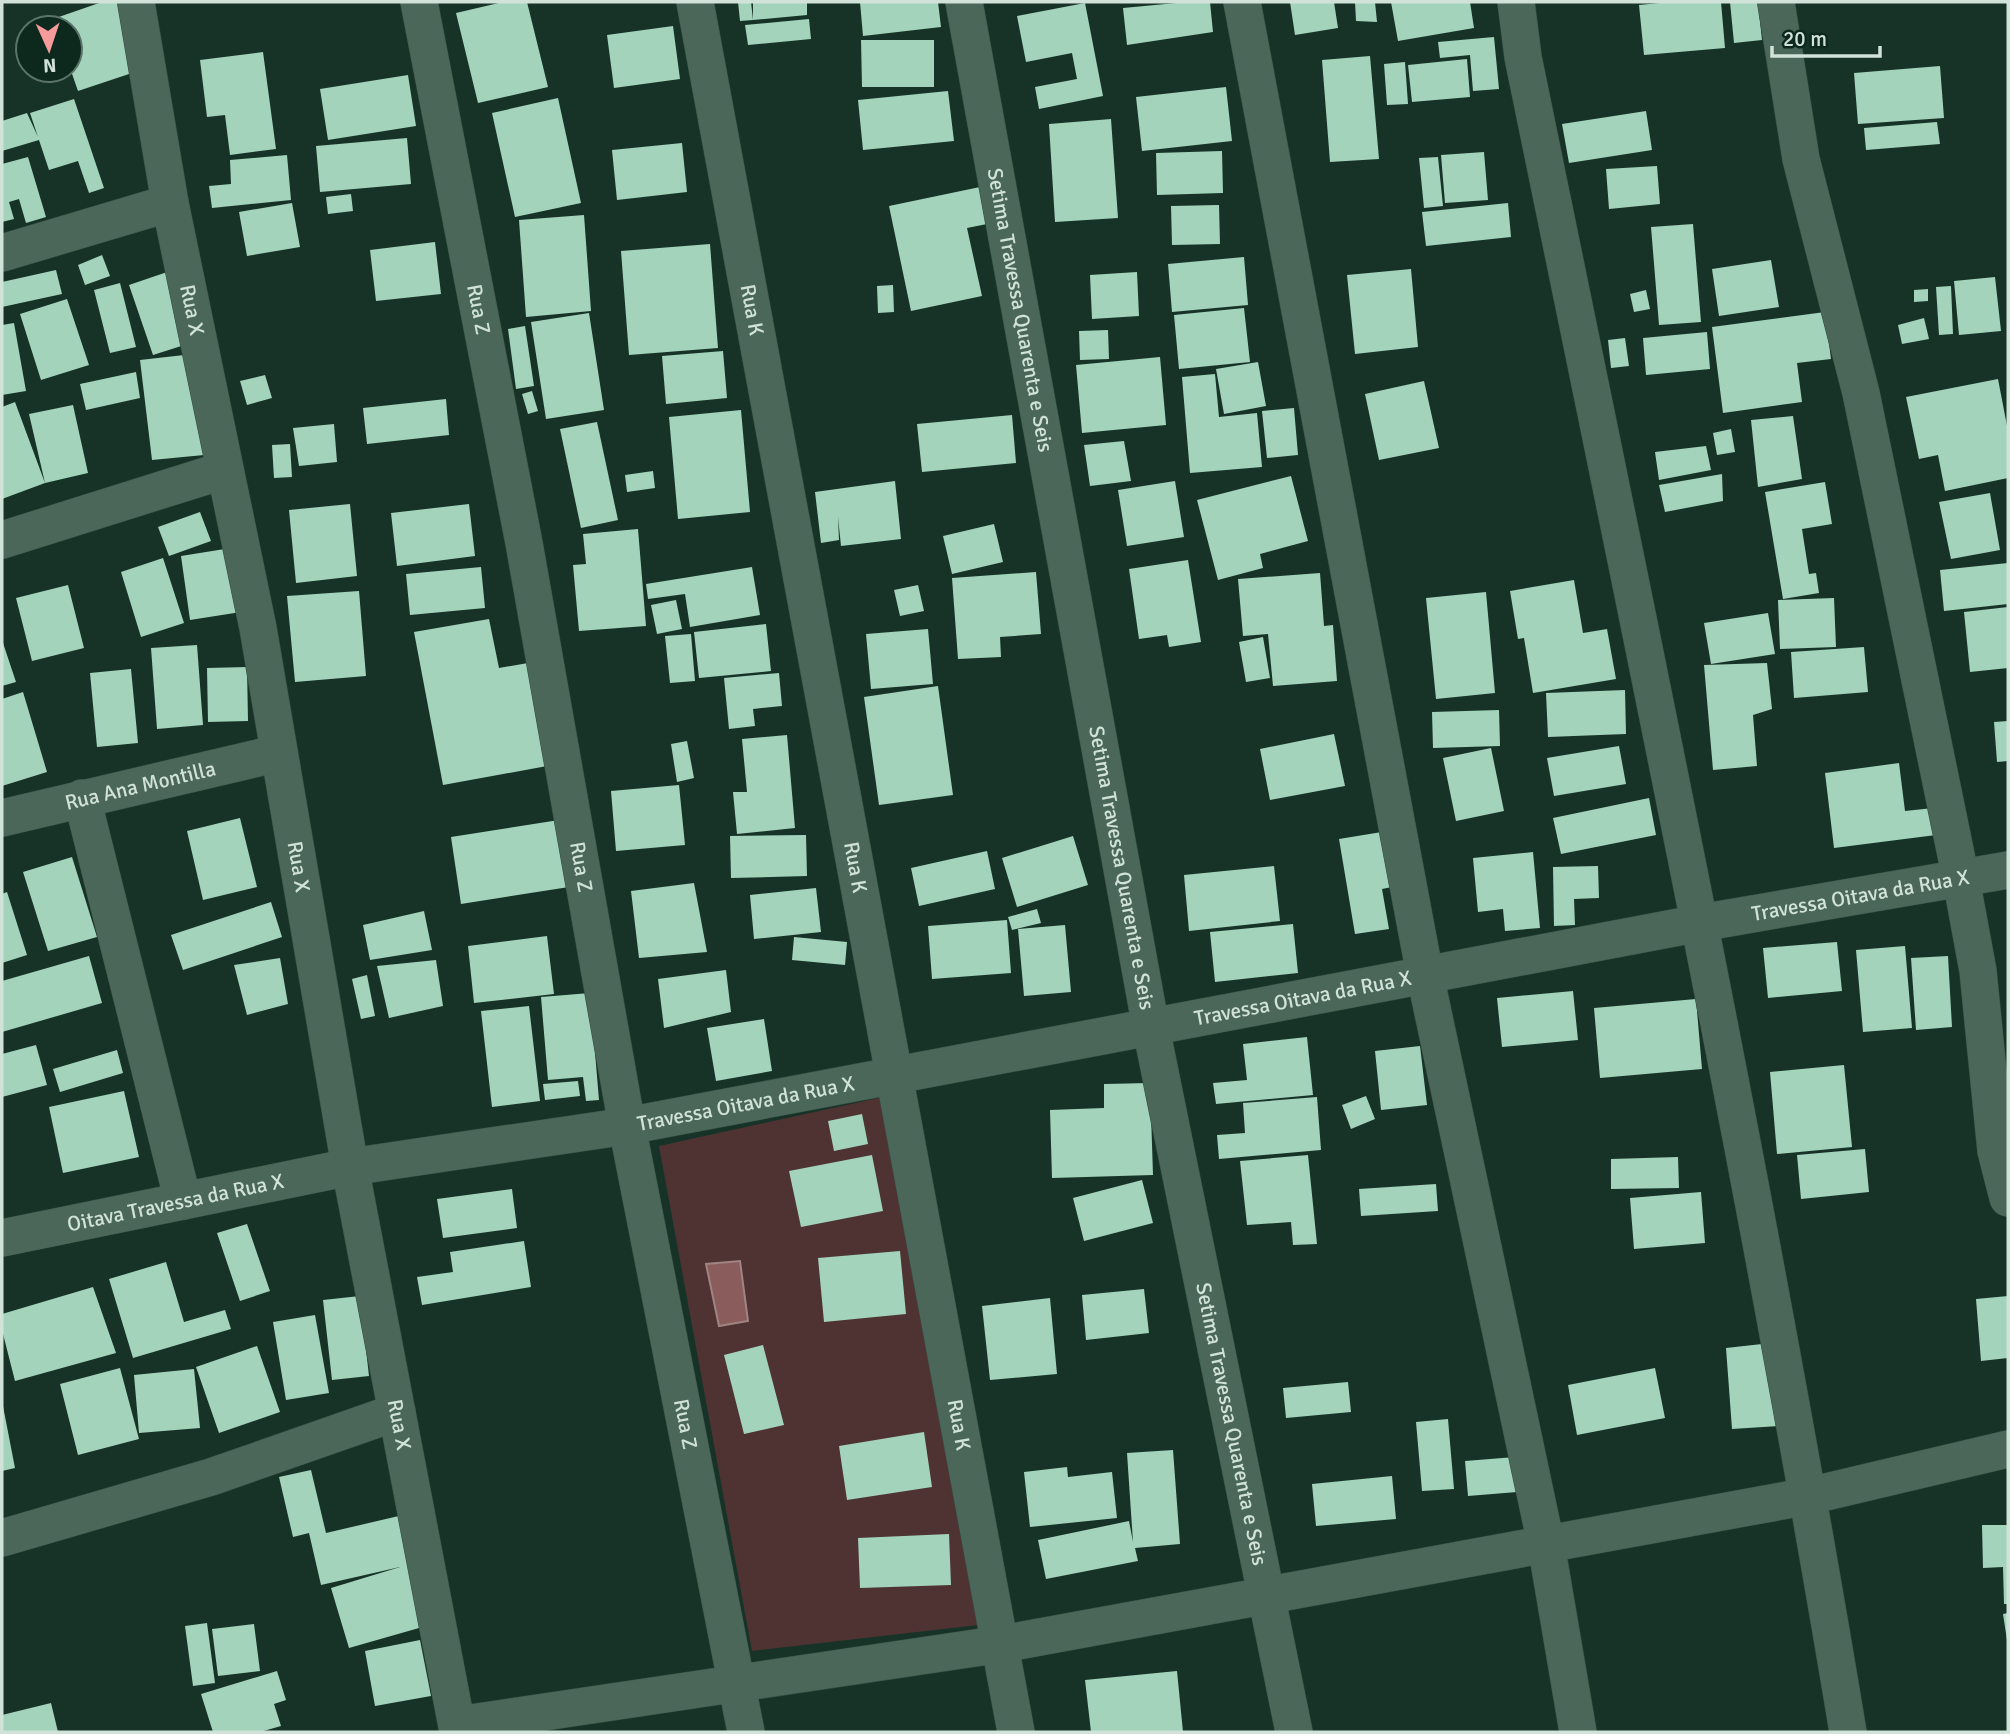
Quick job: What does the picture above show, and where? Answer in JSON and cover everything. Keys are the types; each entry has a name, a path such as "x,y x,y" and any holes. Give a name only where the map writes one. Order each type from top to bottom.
{"street":[{"name":"Rua X","path":"136,2 170,203 258,628 350,1167 458,1729"},
{"name":"Rua Z","path":"419,2 521,530 627,1126 746,1732"},
{"name":"Rua K","path":"695,2 1002,1644 1016,1732"},
{"name":"Setima Travessa Quarenta e Seis","path":"964,2 1152,1028 1294,1732"},
{"path":"1242,2 1425,975 1546,1544 1578,1732"},
{"path":"1516,2 1523,57 1700,923 1809,1496 1848,1732"},
{"path":"1776,2 1801,159 1861,393 1961,879 1978,971 1996,1151 2008,1198"},
{"path":"2,253 170,203"},
{"path":"2,540 225,470"},
{"name":"Rua Ana Montilla","path":"2,818 279,753"},
{"path":"82,798 183,1201"},
{"name":"Travessa Oitava da Rua X","path":"350,1167 627,1126 1700,923 2008,870"},
{"name":"Oitava Travessa da Rua X","path":"2,1238 350,1167"},
{"path":"2,1538 49,1527 211,1477 397,1412"},
{"path":"458,1729 738,1683 1002,1644 1266,1593 1809,1496 2008,1448"}],"shaded area":[{"path":"883,1097 987,1624 752,1651 659,1146"},
{"path":"740,1261 748,1321 719,1326 706,1264"}],"building":[{"path":"102,2 120,2 144,69 78,91 76,84 84,84 84,14 67,14"},
{"path":"503,2 527,2 548,87 478,103 456,13"},
{"path":"738,2 751,2 753,20 740,21"},
{"path":"753,2 807,2 807,15 753,20"},
{"path":"860,2 938,2 941,27 863,36"},
{"path":"1210,2 1213,32 1127,45 1123,8"},
{"path":"1290,2 1334,2 1338,28 1295,35"},
{"path":"1355,2 1375,2 1377,22 1356,21"},
{"path":"1391,2 1470,2 1474,28 1398,41"},
{"path":"1721,2 1725,48 1644,55 1639,5"},
{"path":"1730,2 1758,2 1762,40 1734,43"},
{"path":"1085,3 1103,96 1039,109 1035,87 1077,79 1072,53 1026,62 1017,16"},
{"path":"809,19 811,39 748,45 745,25"},
{"path":"673,26 680,79 614,88 607,35"},
{"path":"1494,37 1499,89 1473,91 1470,55 1440,58 1438,42"},
{"path":"861,40 934,40 934,87 862,87"},
{"path":"263,52 276,149 230,155 225,115 207,117 200,60"},
{"path":"1370,56 1379,159 1330,162 1322,60"},
{"path":"1467,59 1470,97 1412,102 1408,65"},
{"path":"1405,62 1408,104 1387,105 1384,64"},
{"path":"1940,66 1944,118 1858,124 1854,73"},
{"path":"408,75 416,126 328,140 320,89"},
{"path":"1226,87 1232,141 1142,151 1136,97"},
{"path":"948,91 954,141 863,150 858,100"},
{"path":"558,98 581,203 515,217 492,113"},
{"path":"74,99 104,188 89,193 78,161 49,170 39,140 2,151 2,121 27,113 38,137 30,113"},
{"path":"1646,111 1652,150 1569,163 1562,124"},
{"path":"1111,119 1118,218 1055,222 1049,124"},
{"path":"1937,122 1940,144 1866,150 1864,128"},
{"path":"407,138 411,184 320,192 316,146"},
{"path":"682,143 687,192 617,200 612,150"},
{"path":"1222,151 1223,193 1157,195 1156,153"},
{"path":"1484,152 1488,200 1445,203 1441,155"},
{"path":"287,155 291,200 212,208 209,186 231,184 230,160"},
{"path":"28,157 46,217 26,223 19,199 9,202 14,219 2,222 2,164"},
{"path":"1438,157 1443,206 1424,208 1419,158"},
{"path":"1657,166 1660,204 1609,209 1606,169"},
{"path":"980,187 987,224 967,228 982,296 911,311 889,206"},
{"path":"351,194 353,211 328,214 326,197"},
{"path":"292,203 300,247 247,256 239,212"},
{"path":"1508,203 1511,237 1426,246 1422,212"},
{"path":"1219,205 1220,244 1172,245 1171,206"},
{"path":"584,215 591,311 526,317 519,220"},
{"path":"1693,224 1701,322 1659,325 1651,227"},
{"path":"435,242 441,294 376,301 370,250"},
{"path":"710,244 718,348 629,355 621,251"},
{"path":"102,255 110,276 85,285 78,265"},
{"path":"1244,257 1248,305 1172,312 1168,264"},
{"path":"1771,260 1779,307 1719,316 1712,269"},
{"path":"1411,269 1418,347 1355,354 1347,275"},
{"path":"56,270 62,294 2,307 2,282"},
{"path":"173,270 197,341 153,355 129,285"},
{"path":"1137,272 1139,316 1092,319 1090,275"},
{"path":"1995,277 2001,331 1959,335 1954,281"},
{"path":"120,283 136,347 110,353 94,290"},
{"path":"893,285 894,312 878,313 877,286"},
{"path":"1951,286 1953,334 1939,335 1936,287"},
{"path":"1928,289 1928,301 1914,302 1914,290"},
{"path":"1646,290 1650,309 1634,312 1630,294"},
{"path":"67,299 89,365 41,380 20,314"},
{"path":"1244,308 1250,362 1179,369 1174,315"},
{"path":"1825,312 1831,359 1797,363 1802,402 1723,413 1712,327"},
{"path":"589,313 604,410 546,419 531,322"},
{"path":"1924,318 1929,339 1902,344 1898,325"},
{"path":"14,323 26,391 2,395 2,325"},
{"path":"525,326 534,386 516,389 508,329"},
{"path":"1108,330 1109,359 1080,360 1079,331"},
{"path":"1707,332 1710,369 1646,375 1643,338"},
{"path":"1625,338 1629,366 1611,368 1608,340"},
{"path":"723,351 727,398 666,404 662,356"},
{"path":"193,354 204,455 152,460 140,360"},
{"path":"1160,357 1166,425 1082,433 1076,365"},
{"path":"1258,362 1266,406 1224,414 1216,369"},
{"path":"136,372 140,398 86,410 80,384"},
{"path":"1215,374 1219,417 1257,413 1262,467 1190,473 1182,377"},
{"path":"265,375 272,398 247,405 240,381"},
{"path":"1998,379 2008,431 2008,478 1945,491 1938,455 1919,459 1906,397"},
{"path":"1424,381 1439,448 1379,460 1365,394"},
{"path":"532,391 538,411 528,414 522,394"},
{"path":"446,399 449,435 367,444 363,408"},
{"path":"15,402 45,483 2,499 2,407"},
{"path":"73,405 88,473 45,483 29,414"},
{"path":"1294,408 1298,455 1267,458 1262,411"},
{"path":"741,410 750,512 678,519 669,417"},
{"path":"1012,415 1016,463 922,472 917,424"},
{"path":"1793,416 1802,479 1758,487 1751,420"},
{"path":"597,422 618,520 581,528 560,429"},
{"path":"334,424 337,462 299,466 293,428"},
{"path":"1731,429 1735,452 1717,455 1713,433"},
{"path":"1124,441 1131,481 1090,486 1084,445"},
{"path":"290,444 292,477 274,478 272,445"},
{"path":"1706,446 1711,470 1659,480 1655,452"},
{"path":"653,471 655,488 627,492 625,475"},
{"path":"1722,474 1723,501 1665,512 1659,485"},
{"path":"1291,476 1308,541 1260,554 1263,568 1218,580 1197,500"},
{"path":"895,481 901,539 841,546 838,517 839,540 821,543 815,492"},
{"path":"1175,481 1184,537 1127,546 1118,490"},
{"path":"1825,482 1832,524 1802,529 1809,574 1816,573 1819,593 1783,599 1765,492"},
{"path":"1990,493 2000,550 1951,559 1939,502"},
{"path":"350,504 357,576 296,583 289,510"},
{"path":"469,504 475,556 397,566 391,513"},
{"path":"200,512 211,541 169,556 158,527"},
{"path":"994,524 1003,562 952,574 943,536"},
{"path":"638,529 646,626 579,631 573,565 586,564 583,534"},
{"path":"231,548 241,612 190,620 181,556"},
{"path":"163,558 184,623 141,637 121,572"},
{"path":"1188,560 1201,642 1169,647 1167,635 1139,639 1129,569"},
{"path":"2008,563 2008,604 1944,611 1940,570"},
{"path":"481,567 485,608 410,615 406,574"},
{"path":"752,567 760,615 690,627 685,594 648,599 646,584"},
{"path":"1036,572 1041,634 1000,637 1001,657 958,659 952,578"},
{"path":"1320,573 1324,626 1333,625 1337,681 1273,686 1268,634 1243,636 1238,579"},
{"path":"1574,580 1583,633 1607,629 1616,679 1533,693 1524,638 1518,639 1510,591"},
{"path":"68,585 84,648 32,661 16,598"},
{"path":"918,585 924,611 900,616 894,590"},
{"path":"359,591 366,676 295,682 287,596"},
{"path":"1486,592 1495,693 1436,699 1426,598"},
{"path":"1834,598 1836,647 1780,649 1778,600"},
{"path":"676,600 682,629 657,634 651,605"},
{"path":"2008,607 2008,668 1970,672 1964,612"},
{"path":"1768,613 1775,654 1711,664 1704,623"},
{"path":"489,619 499,668 528,663 547,766 443,785 414,632"},
{"path":"766,624 771,671 699,678 694,632"},
{"path":"928,629 933,684 871,689 866,634"},
{"path":"691,634 695,681 670,683 665,636"},
{"path":"1263,637 1270,678 1246,682 1239,642"},
{"path":"2,640 16,682 2,686"},
{"path":"197,645 203,725 157,729 151,648"},
{"path":"1864,647 1868,692 1794,698 1791,652"},
{"path":"1767,663 1772,709 1753,715 1757,766 1713,770 1704,665"},
{"path":"247,667 248,721 208,722 207,668"},
{"path":"131,669 138,743 97,747 90,673"},
{"path":"779,673 782,706 753,709 755,726 729,729 724,678"},
{"path":"938,686 953,795 879,805 864,697"},
{"path":"1625,690 1626,734 1548,737 1546,693"},
{"path":"23,692 47,772 2,786 2,699"},
{"path":"1499,710 1500,746 1433,748 1432,712"},
{"path":"2008,721 2008,761 1997,762 1994,722"},
{"path":"1334,734 1345,786 1270,800 1260,749"},
{"path":"787,735 795,828 737,834 733,792 747,792 742,739"},
{"path":"687,741 694,778 677,782 671,744"},
{"path":"1619,746 1626,784 1554,796 1547,758"},
{"path":"1491,748 1504,811 1456,821 1443,758"},
{"path":"1899,763 1905,811 1933,808 1936,835 1834,848 1825,773"},
{"path":"679,785 685,845 616,851 611,791"},
{"path":"1649,798 1656,835 1561,854 1553,818"},
{"path":"240,818 257,887 203,900 187,831"},
{"path":"559,820 569,887 461,904 451,837"},
{"path":"1394,830 1402,885 1382,889 1389,929 1355,934 1339,839"},
{"path":"806,835 807,876 731,878 730,836"},
{"path":"1073,836 1088,885 1017,907 1002,858"},
{"path":"987,851 995,889 919,906 911,868"},
{"path":"1533,852 1540,928 1505,931 1503,909 1478,912 1473,858"},
{"path":"72,857 97,937 48,951 23,872"},
{"path":"1274,866 1280,921 1189,931 1184,875"},
{"path":"1598,866 1599,898 1574,899 1575,925 1554,926 1553,867"},
{"path":"694,883 707,952 639,958 631,891"},
{"path":"816,888 821,932 754,939 750,895"},
{"path":"7,892 27,955 2,963 2,894"},
{"path":"271,902 282,937 183,970 171,935"},
{"path":"1037,909 1041,923 1012,930 1008,917"},
{"path":"424,911 432,950 370,960 363,925"},
{"path":"1007,920 1011,973 932,979 928,926"},
{"path":"1293,924 1298,973 1215,982 1210,932"},
{"path":"1065,925 1071,992 1024,996 1018,929"},
{"path":"547,936 554,994 474,1003 468,946"},
{"path":"794,937 847,942 845,965 792,960"},
{"path":"1837,942 1842,991 1768,998 1763,948"},
{"path":"1905,946 1912,1028 1863,1032 1856,950"},
{"path":"89,956 102,1003 2,1032 2,981"},
{"path":"1948,956 1952,1027 1916,1030 1911,958"},
{"path":"280,958 288,1004 247,1015 234,965"},
{"path":"436,960 443,1006 389,1018 377,966"},
{"path":"726,970 731,1012 664,1028 658,979"},
{"path":"367,975 375,1016 361,1019 352,979"},
{"path":"1573,991 1578,1040 1502,1047 1497,998"},
{"path":"590,993 599,1100 586,1101 583,1077 548,1080 541,997"},
{"path":"1696,999 1702,1069 1600,1078 1594,1008"},
{"path":"529,1006 540,1101 492,1107 481,1011"},
{"path":"764,1019 772,1071 716,1081 707,1028"},
{"path":"1307,1037 1313,1095 1216,1104 1213,1083 1247,1080 1243,1044"},
{"path":"36,1045 47,1085 2,1097 2,1054"},
{"path":"1420,1046 1427,1105 1381,1110 1375,1051"},
{"path":"117,1050 123,1073 60,1092 53,1069"},
{"path":"1844,1065 1852,1147 1777,1154 1770,1072"},
{"path":"578,1081 580,1096 545,1100 543,1084"},
{"path":"1150,1083 1153,1175 1052,1178 1050,1110 1104,1108 1104,1084"},
{"path":"124,1091 139,1157 63,1173 49,1107"},
{"path":"1366,1096 1375,1119 1351,1129 1342,1105"},
{"path":"1317,1097 1321,1150 1219,1159 1217,1135 1245,1133 1243,1103"},
{"path":"862,1114 868,1144 834,1151 828,1121"},
{"path":"1865,1149 1869,1192 1801,1199 1797,1155"},
{"path":"872,1155 883,1211 801,1227 789,1171"},
{"path":"1308,1155 1317,1244 1293,1245 1291,1222 1247,1225 1240,1161"},
{"path":"1678,1157 1679,1188 1611,1189 1611,1159"},
{"path":"1142,1180 1153,1223 1084,1241 1073,1198"},
{"path":"1436,1184 1438,1211 1361,1216 1359,1189"},
{"path":"512,1189 517,1228 443,1238 437,1199"},
{"path":"1701,1192 1705,1243 1634,1249 1630,1198"},
{"path":"247,1224 270,1291 240,1301 217,1233"},
{"path":"524,1241 531,1287 422,1305 417,1277 453,1272 450,1252"},
{"path":"900,1251 906,1314 824,1322 818,1258"},
{"path":"166,1262 184,1322 225,1310 231,1329 133,1358 109,1279"},
{"path":"93,1287 116,1353 15,1381 2,1330 2,1314"},
{"path":"1144,1289 1149,1333 1086,1340 1082,1295"},
{"path":"360,1296 369,1376 332,1380 323,1300"},
{"path":"2008,1296 2008,1358 1981,1361 1976,1299"},
{"path":"1050,1298 1057,1374 990,1380 982,1306"},
{"path":"315,1315 329,1393 286,1400 273,1322"},
{"path":"1771,1343 1779,1426 1732,1429 1726,1348"},
{"path":"763,1345 784,1425 744,1434 724,1355"},
{"path":"257,1346 280,1412 219,1433 196,1367"},
{"path":"120,1368 139,1439 78,1455 60,1384"},
{"path":"1655,1368 1665,1418 1577,1435 1568,1385"},
{"path":"194,1369 200,1428 139,1433 134,1375"},
{"path":"1348,1382 1351,1412 1286,1418 1283,1388"},
{"path":"2,1401 15,1468 2,1471"},
{"path":"1448,1419 1454,1489 1422,1491 1416,1422"},
{"path":"924,1432 932,1487 847,1500 839,1446"},
{"path":"1173,1450 1180,1544 1135,1548 1138,1561 1046,1579 1038,1540 1129,1521 1133,1542 1127,1453"},
{"path":"1515,1457 1517,1492 1468,1496 1465,1461"},
{"path":"1067,1467 1068,1477 1112,1472 1117,1518 1030,1527 1024,1472"},
{"path":"311,1470 326,1533 403,1515 426,1626 349,1648 331,1588 400,1567 321,1585 309,1533 293,1537 279,1477"},
{"path":"1392,1476 1396,1519 1316,1526 1312,1484"},
{"path":"1982,1525 2008,1525 2008,1604 2004,1604 2003,1567 1983,1568"},
{"path":"949,1534 951,1585 860,1588 858,1538"},
{"path":"2008,1613 2008,1640 2007,1640 2003,1614"},
{"path":"207,1623 215,1683 193,1686 185,1626"},
{"path":"254,1624 260,1671 218,1676 212,1629"},
{"path":"420,1640 431,1696 375,1706 365,1651"},
{"path":"277,1671 286,1700 274,1704 281,1726 260,1732 213,1732 201,1694"},
{"path":"1177,1671 1183,1732 1091,1732 1085,1680"},
{"path":"51,1703 58,1732 2,1732 2,1715"}]}
